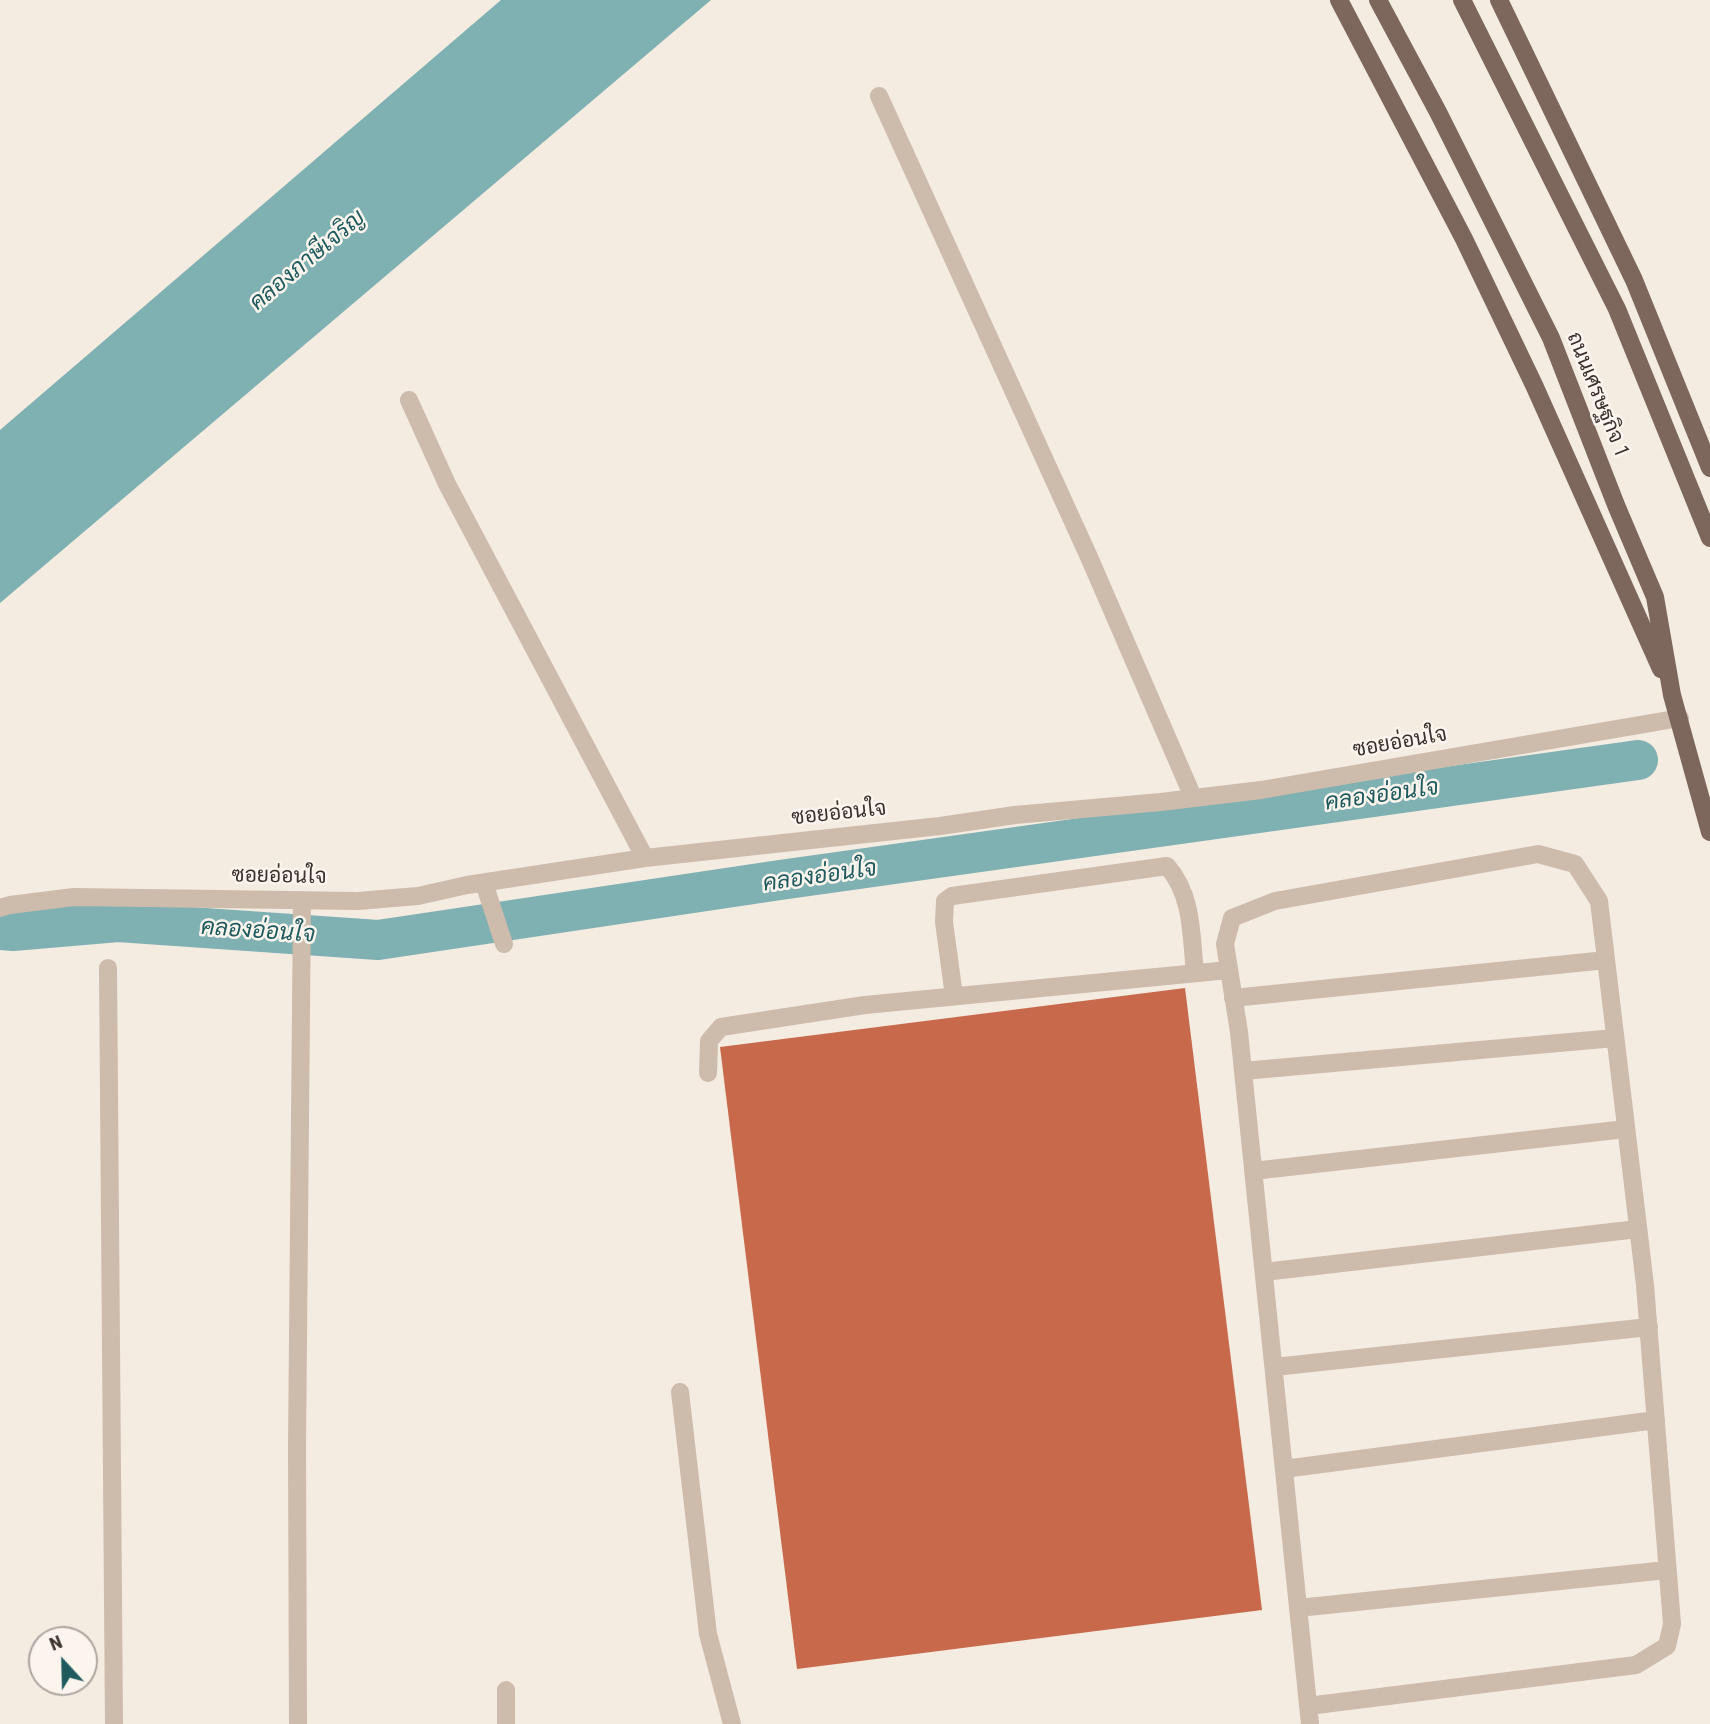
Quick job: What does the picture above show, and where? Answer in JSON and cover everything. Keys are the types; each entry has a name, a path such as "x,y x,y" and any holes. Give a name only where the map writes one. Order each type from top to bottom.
{"main road":[{"path":"1339,0 1464,239 1539,397 1672,695"},
{"name":"ถนนเศรษฐกิจ 1","path":"1378,0 1438,112 1551,338 1655,597 1672,695 1710,832"},
{"path":"1462,0 1617,309 1710,538"},
{"path":"1499,0 1634,280 1710,468"}],"street":[{"path":"879,96 1089,557 1192,797"},
{"path":"409,400 447,484 645,858"},
{"name":"ซอยอ่อนใจ","path":"0,908 74,897 358,901 418,896 645,858 1015,815 1261,790 1680,718"},
{"path":"1538,854 1575,864 1599,901 1649,1327 1672,1624 1667,1646 1636,1665 1309,1715 1239,1032 1229,970 1225,944 1232,918 1275,901 1538,854"},
{"path":"954,996 944,922 945,901 952,895 1167,866 1177,877 1188,903 1195,973"},
{"path":"484,883 505,944"},
{"path":"298,1724 297,1433 302,900"},
{"path":"1233,998 1606,960"},
{"path":"108,968 114,1724"},
{"path":"708,1073 709,1041 721,1027 865,1005 1229,970"},
{"path":"1243,1071 1615,1038"},
{"path":"1253,1171 1626,1129"},
{"path":"1264,1272 1638,1229"},
{"path":"1274,1367 1649,1327"},
{"path":"680,1392 708,1634 732,1724"},
{"path":"1284,1469 1656,1420"},
{"path":"1298,1608 1667,1570"},
{"path":"506,1690 506,1724"}],"water":[{"name":"คลองภาษีเจริญ","path":"501,0 711,0 0,603 0,430"}],"building":[{"path":"1185,988 1262,1610 797,1669 720,1047"}],"waterway":[{"name":"คลองอ่อนใจ","path":"0,930 118,922 378,940 780,880 1638,760"}]}
